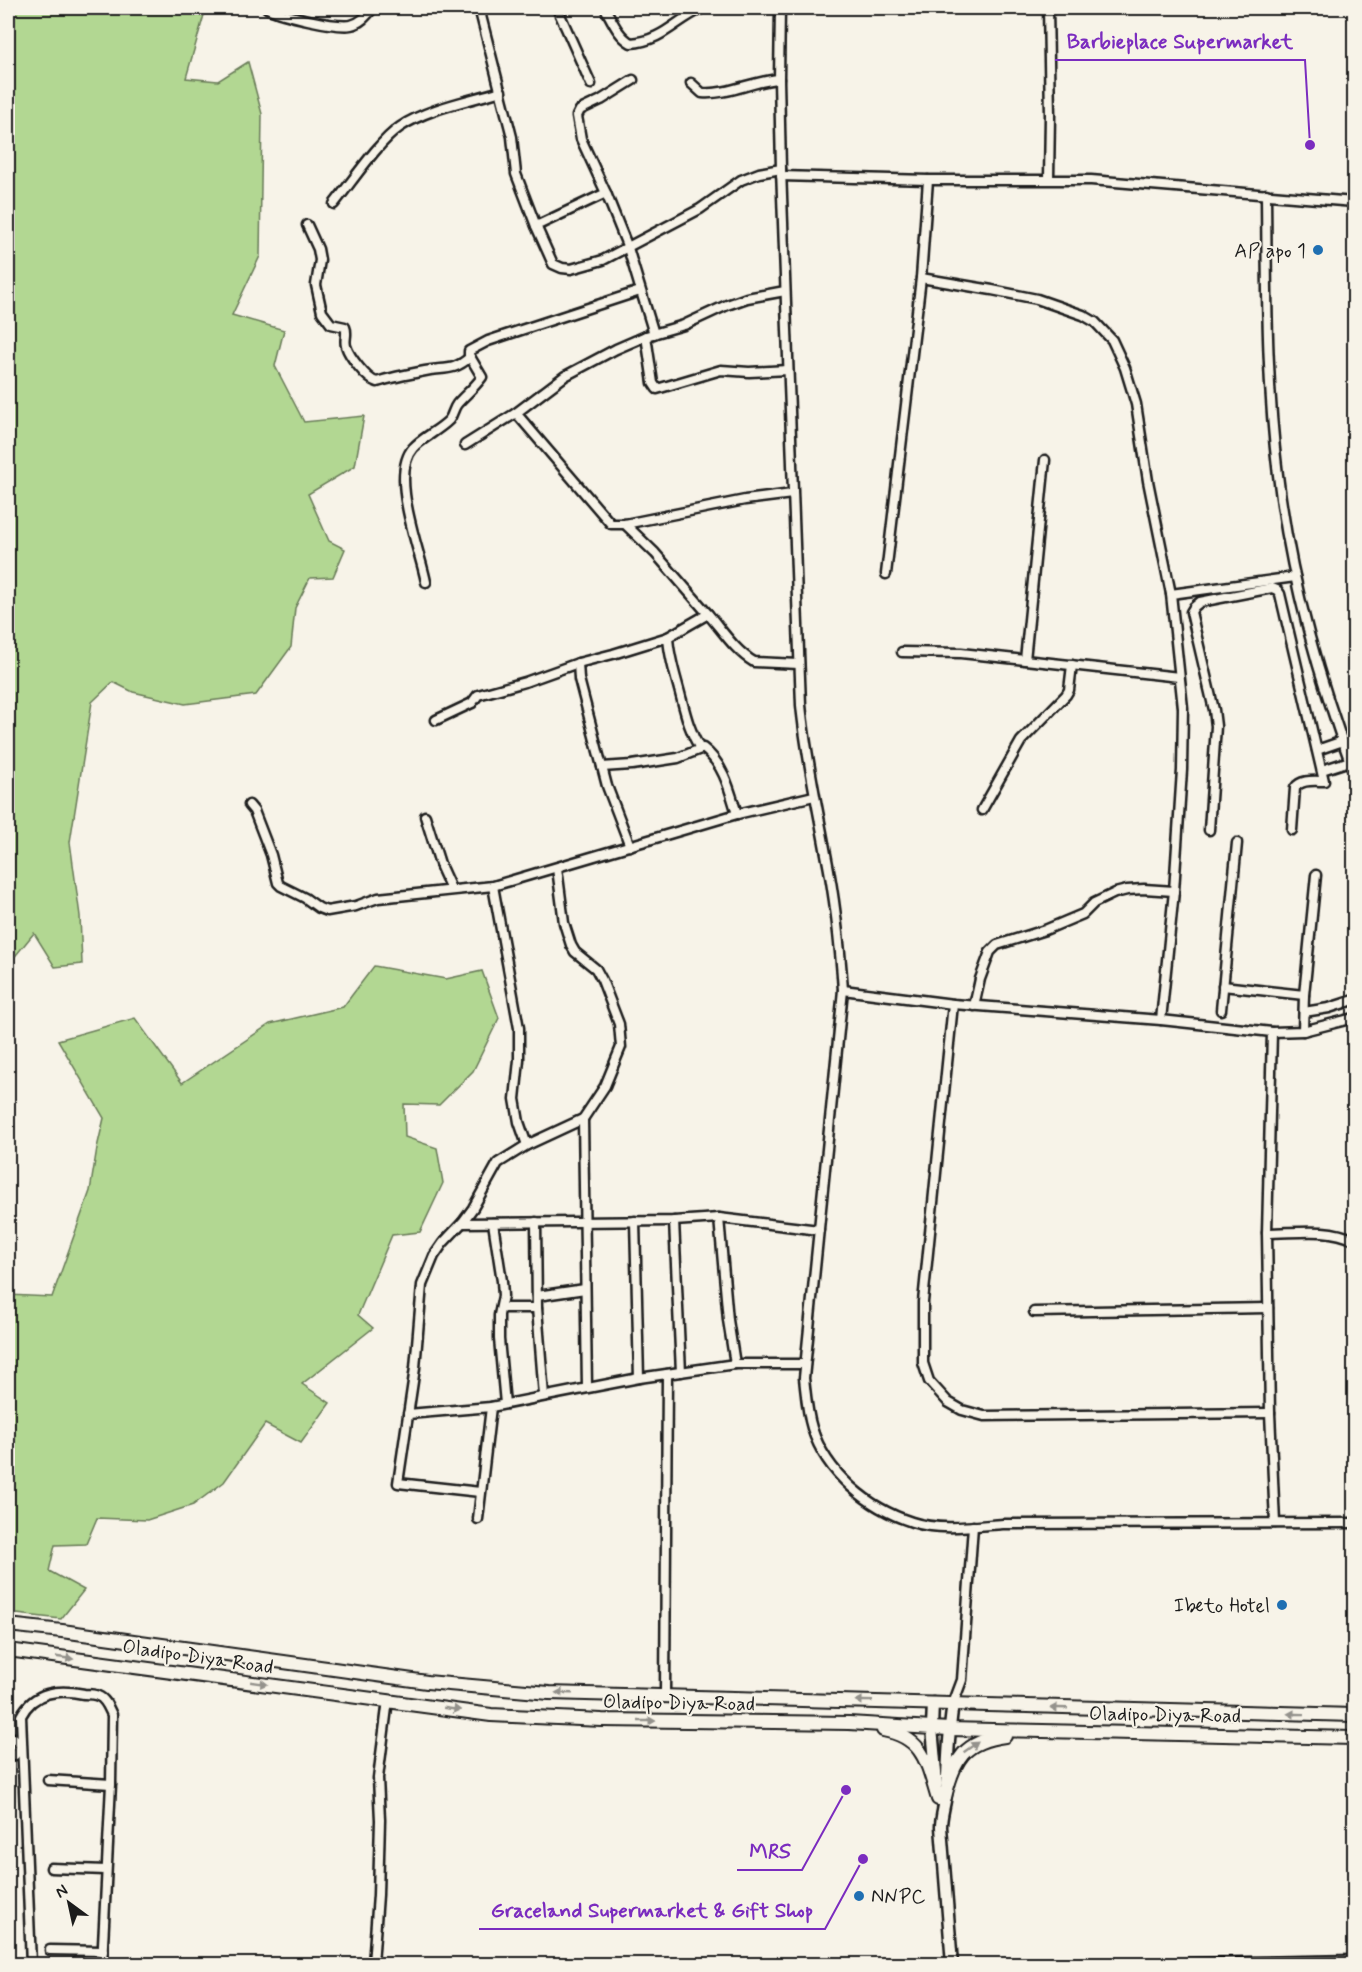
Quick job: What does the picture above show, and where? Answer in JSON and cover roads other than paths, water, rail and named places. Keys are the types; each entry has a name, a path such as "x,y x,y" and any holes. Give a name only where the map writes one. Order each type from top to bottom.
{"main road":[{"name":"Oladipo Diya Road","path":"8,1625 427,1682 540,1692 1354,1715"},
{"name":"Oladipo Diya Road","path":"8,1650 491,1715 1354,1738"},
{"path":"849,1723 892,1732 918,1748 927,1761 942,1802"},
{"path":"942,1802 957,1762 964,1751 984,1739 1038,1730"}],"street":[{"path":"267,8 301,18 343,26 357,23 373,8"},
{"path":"480,8 512,137 516,174 553,264 562,268 571,269 587,265 628,248 700,209 741,180 759,173 781,172 928,180 1091,180 1354,202"},
{"path":"557,8 591,84"},
{"path":"604,8 617,30 632,43 656,37 671,29 688,15 703,8"},
{"path":"780,8 781,172 800,664 806,748 827,856 840,947 843,990 805,1364 804,1378 811,1425 821,1449 843,1479 860,1494 877,1506 912,1522 933,1526 1354,1523"},
{"path":"1048,8 1049,179"},
{"path":"633,80 580,110 577,116 581,139 628,248 650,335 653,383 657,389 721,370 749,372 788,370"},
{"path":"692,82 702,93 716,94 761,81 779,80"},
{"path":"334,204 386,139 399,127 429,113 501,91"},
{"path":"886,574 921,278 928,180"},
{"path":"536,226 606,193"},
{"path":"1266,194 1268,358 1278,475 1295,577 1307,629 1354,773"},
{"path":"1323,201 1354,209"},
{"path":"307,225 318,249 320,260 316,285 322,312 331,324 345,327 346,346 372,381 377,382 433,370 447,370 470,357"},
{"path":"921,278 1037,299 1083,315 1095,322 1112,340 1125,368 1136,404 1148,481 1171,594 1183,708 1182,770 1174,891 1161,1020"},
{"path":"426,582 423,563 408,517 404,483 407,459 415,446 449,420 457,405 480,380 482,374 470,357 471,349 640,291"},
{"path":"465,445 516,412 565,376 616,349 650,335 684,325 747,298 785,291"},
{"path":"516,412 609,522 614,525 745,500 792,494"},
{"path":"1025,660 1045,460"},
{"path":"624,524 655,553 737,649 750,660 800,664"},
{"path":"1171,594 1295,577"},
{"path":"1209,830 1216,726 1191,612 1200,602 1272,588 1280,594 1324,781 1303,782 1295,788 1292,830"},
{"path":"436,720 472,703 478,695 668,637 708,614"},
{"path":"668,637 671,662 685,716 693,738 700,749"},
{"path":"902,652 961,653 1179,677"},
{"path":"578,663 579,679 607,786 630,846"},
{"path":"982,810 1021,741 1066,696 1069,690 1072,665"},
{"path":"1317,750 1343,741"},
{"path":"602,767 678,758 704,748 729,784 737,814"},
{"path":"1322,770 1350,761"},
{"path":"249,805 254,811 271,855 278,883 323,910 356,906 378,898 493,886 737,814 814,796"},
{"path":"425,816 441,867 452,889"},
{"path":"1221,1010 1237,843"},
{"path":"480,1492 398,1483 416,1359 422,1285 439,1250 474,1208 498,1163 527,1145 583,1119 605,1086 621,1047 619,1024 599,975 596,969 575,952 571,945 564,923 557,868"},
{"path":"1303,1031 1304,995 1316,875"},
{"path":"493,886 519,1028 515,1099 519,1122 527,1145"},
{"path":"974,1006 980,979 990,952 997,945 1045,930 1083,914 1094,903 1115,893 1144,889 1174,891"},
{"path":"1223,986 1304,995"},
{"path":"843,990 953,1004 1161,1020 1272,1032 1303,1031 1354,1018"},
{"path":"1304,1012 1329,1008 1354,1000"},
{"path":"953,1004 923,1302 922,1363 932,1385 948,1402 962,1410 984,1416 1270,1413"},
{"path":"1272,1032 1267,1233 1270,1413 1275,1523"},
{"path":"583,1119 587,1387"},
{"path":"462,1223 674,1221 719,1218 819,1230"},
{"path":"719,1218 728,1320 735,1364"},
{"path":"635,1221 639,1378"},
{"path":"674,1221 681,1372"},
{"path":"536,1222 537,1308 544,1396"},
{"path":"493,1223 502,1281 499,1339 505,1404"},
{"path":"1267,1233 1324,1232 1354,1240"},
{"path":"537,1296 585,1289"},
{"path":"501,1308 537,1308"},
{"path":"1034,1312 1268,1308"},
{"path":"408,1414 491,1407 587,1387 735,1364 805,1364"},
{"path":"665,1697 667,1374"},
{"path":"478,1519 491,1407"},
{"path":"952,1965 941,1827 942,1802 953,1704 962,1680 973,1526"},
{"path":"31,1965 21,1716 26,1706 45,1694 53,1692 76,1692 98,1696 109,1707 112,1715 102,1965"},
{"path":"373,1965 378,1873 378,1778 388,1701"},
{"path":"933,1703 932,1728 942,1802"},
{"path":"8,1739 14,1738 21,1746"},
{"path":"8,1756 15,1755 21,1746"},
{"path":"48,1779 111,1784"},
{"path":"51,1868 106,1870"},
{"path":"50,1950 103,1951"},
{"path":"1144,1965 1354,1960"}],"place":[{"name":"Barbieplace Supermarket","path":"1310,145"},
{"name":"AP apo 1","path":"1318,250"},
{"name":"Ibeto Hotel","path":"1282,1605"},
{"name":"MRS","path":"846,1790"},
{"name":"Graceland Supermarket & Gift Shop","path":"863,1859"},
{"name":"NNPC","path":"859,1896"}]}
